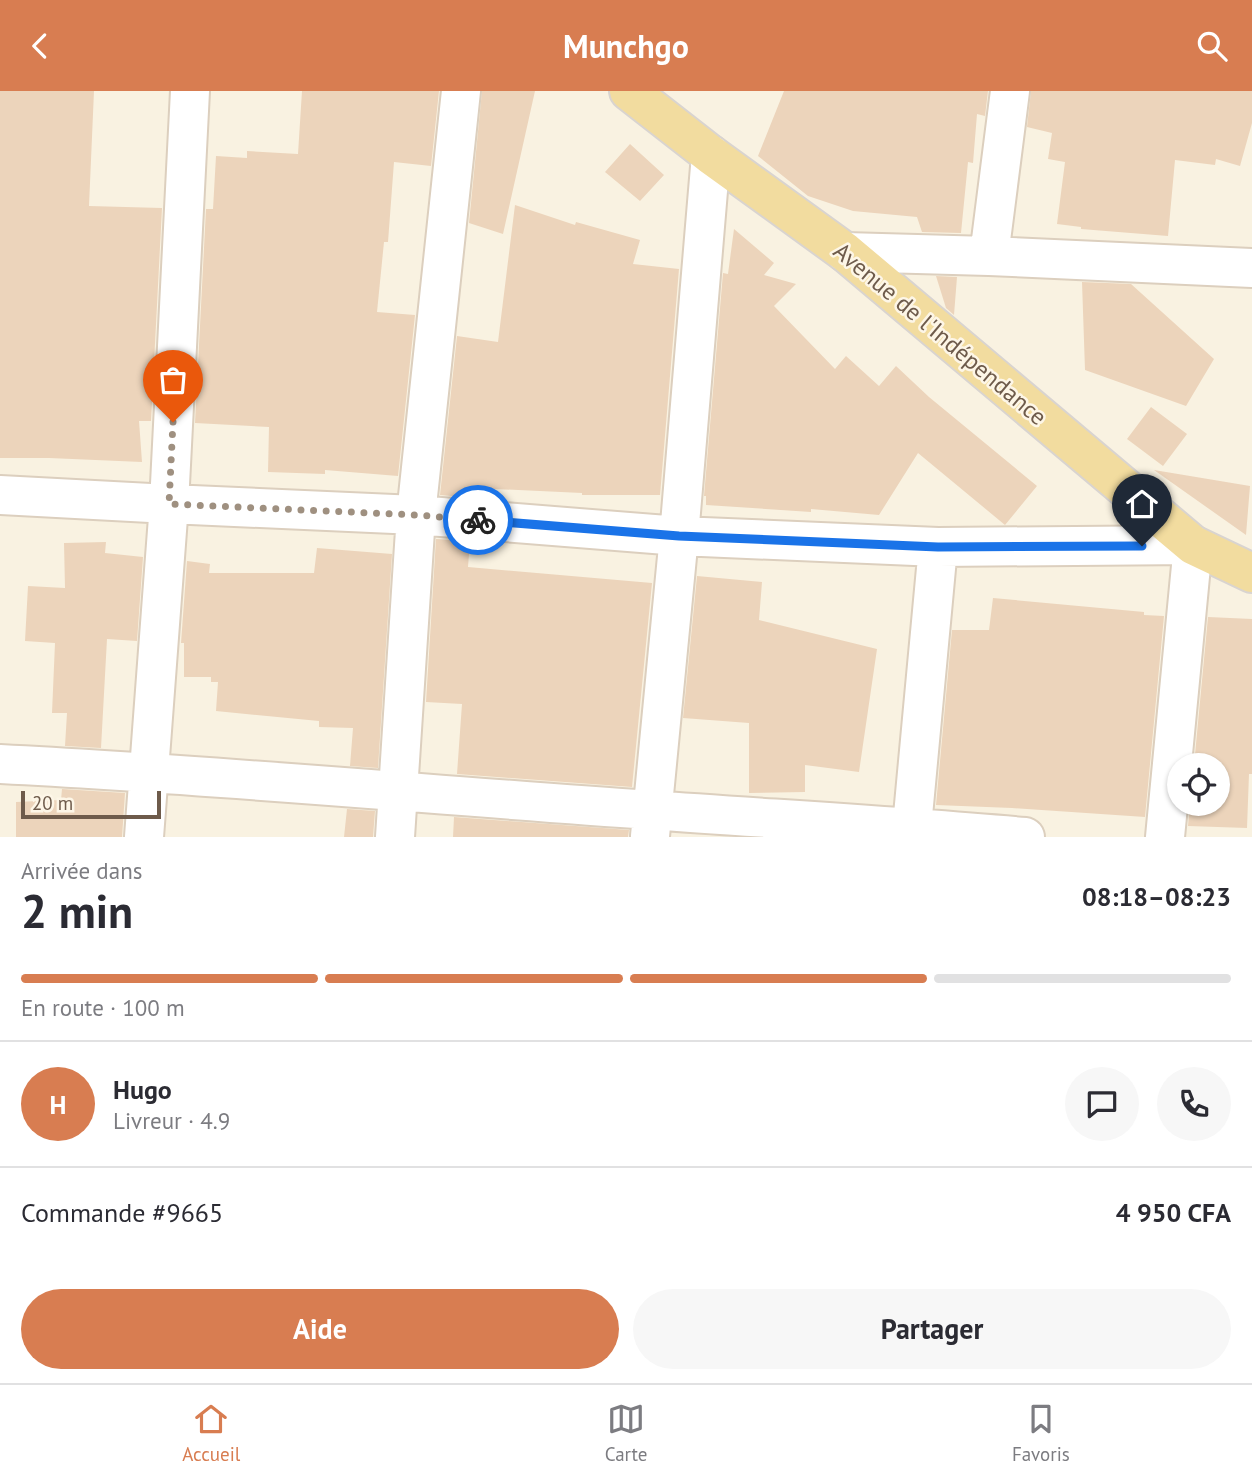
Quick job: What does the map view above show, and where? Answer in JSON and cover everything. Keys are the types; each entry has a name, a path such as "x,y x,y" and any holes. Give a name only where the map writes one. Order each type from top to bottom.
{"main road":[{"name":"Avenue de l'Indépendance","path":"629,91 711,155 845,252 1193,545 1252,573"}],"street":[{"path":"144,837 169,504 190,91"},
{"path":"395,837 416,515 461,91"},
{"path":"989,256 1010,91"},
{"path":"651,824 679,536 711,155"},
{"path":"845,252 1252,268"},
{"path":"0,495 416,515 679,536 938,547 1193,545 1165,837"},
{"path":"911,832 938,547"},
{"path":"0,764 149,772 398,791 651,824 1025,837"}],"building":[{"path":"0,91 94,91 89,206 162,208 151,421 139,421 142,462 0,458"},
{"path":"302,91 439,91 431,166 394,162 388,242 384,242 377,312 415,315 398,476 325,470 325,474 268,472 269,427 195,423 206,209 213,209 216,156 247,158 247,151 298,154"},
{"path":"482,91 535,91 503,234 469,223"},
{"path":"784,91 988,91 985,116 977,114 973,163 968,162 961,233 922,232 917,217 853,211 808,196 758,156"},
{"path":"1031,91 1252,91 1252,123 1240,166 1216,159 1215,165 1175,160 1168,236 1081,229 1057,224 1065,162 1048,159 1052,133 1027,127"},
{"path":"630,144 664,175 640,201 605,172"},
{"path":"515,205 575,225 576,222 640,240 633,264 679,269 660,495 582,495 475,488 474,498 440,495 457,336 498,342"},
{"path":"734,229 774,263 764,275 796,284 774,306 835,369 846,356 879,386 896,366 929,397 1037,486 1005,525 918,453 879,515 706,505 704,496 723,273 728,274"},
{"path":"936,276 957,277 954,315 946,308"},
{"path":"1082,282 1131,284 1214,359 1186,406 1085,370"},
{"path":"1151,407 1187,434 1163,466 1127,439"},
{"path":"1154,470 1250,486 1246,535"},
{"path":"436,539 470,541 468,567 652,583 632,787 457,774 462,704 426,702"},
{"path":"106,542 105,553 143,557 137,641 107,639 101,748 65,746 67,713 52,713 55,643 25,641 28,586 65,588 64,543"},
{"path":"317,548 392,554 378,768 350,766 353,728 319,727 319,721 216,711 218,682 211,682 211,677 184,677 184,643 181,643 187,561 210,564 209,573 314,573"},
{"path":"697,576 762,582 759,620 877,649 859,772 805,765 805,792 749,793 749,723 683,718"},
{"path":"993,598 1164,616 1145,817 936,805 952,630 989,630"},
{"path":"1208,617 1252,619 1252,774 1249,774 1247,828 1188,826 1189,816 1230,816 1230,753 1195,753"},
{"path":"62,789 125,793 122,837 16,837 16,802 61,800"},
{"path":"347,809 375,811 373,837 344,837"},
{"path":"454,817 629,830 628,837 453,837"}],"way so far":[{"path":"173,422 169,504 478,520"}],"route":[{"path":"478,520 679,536 938,547 1142,546"}]}
